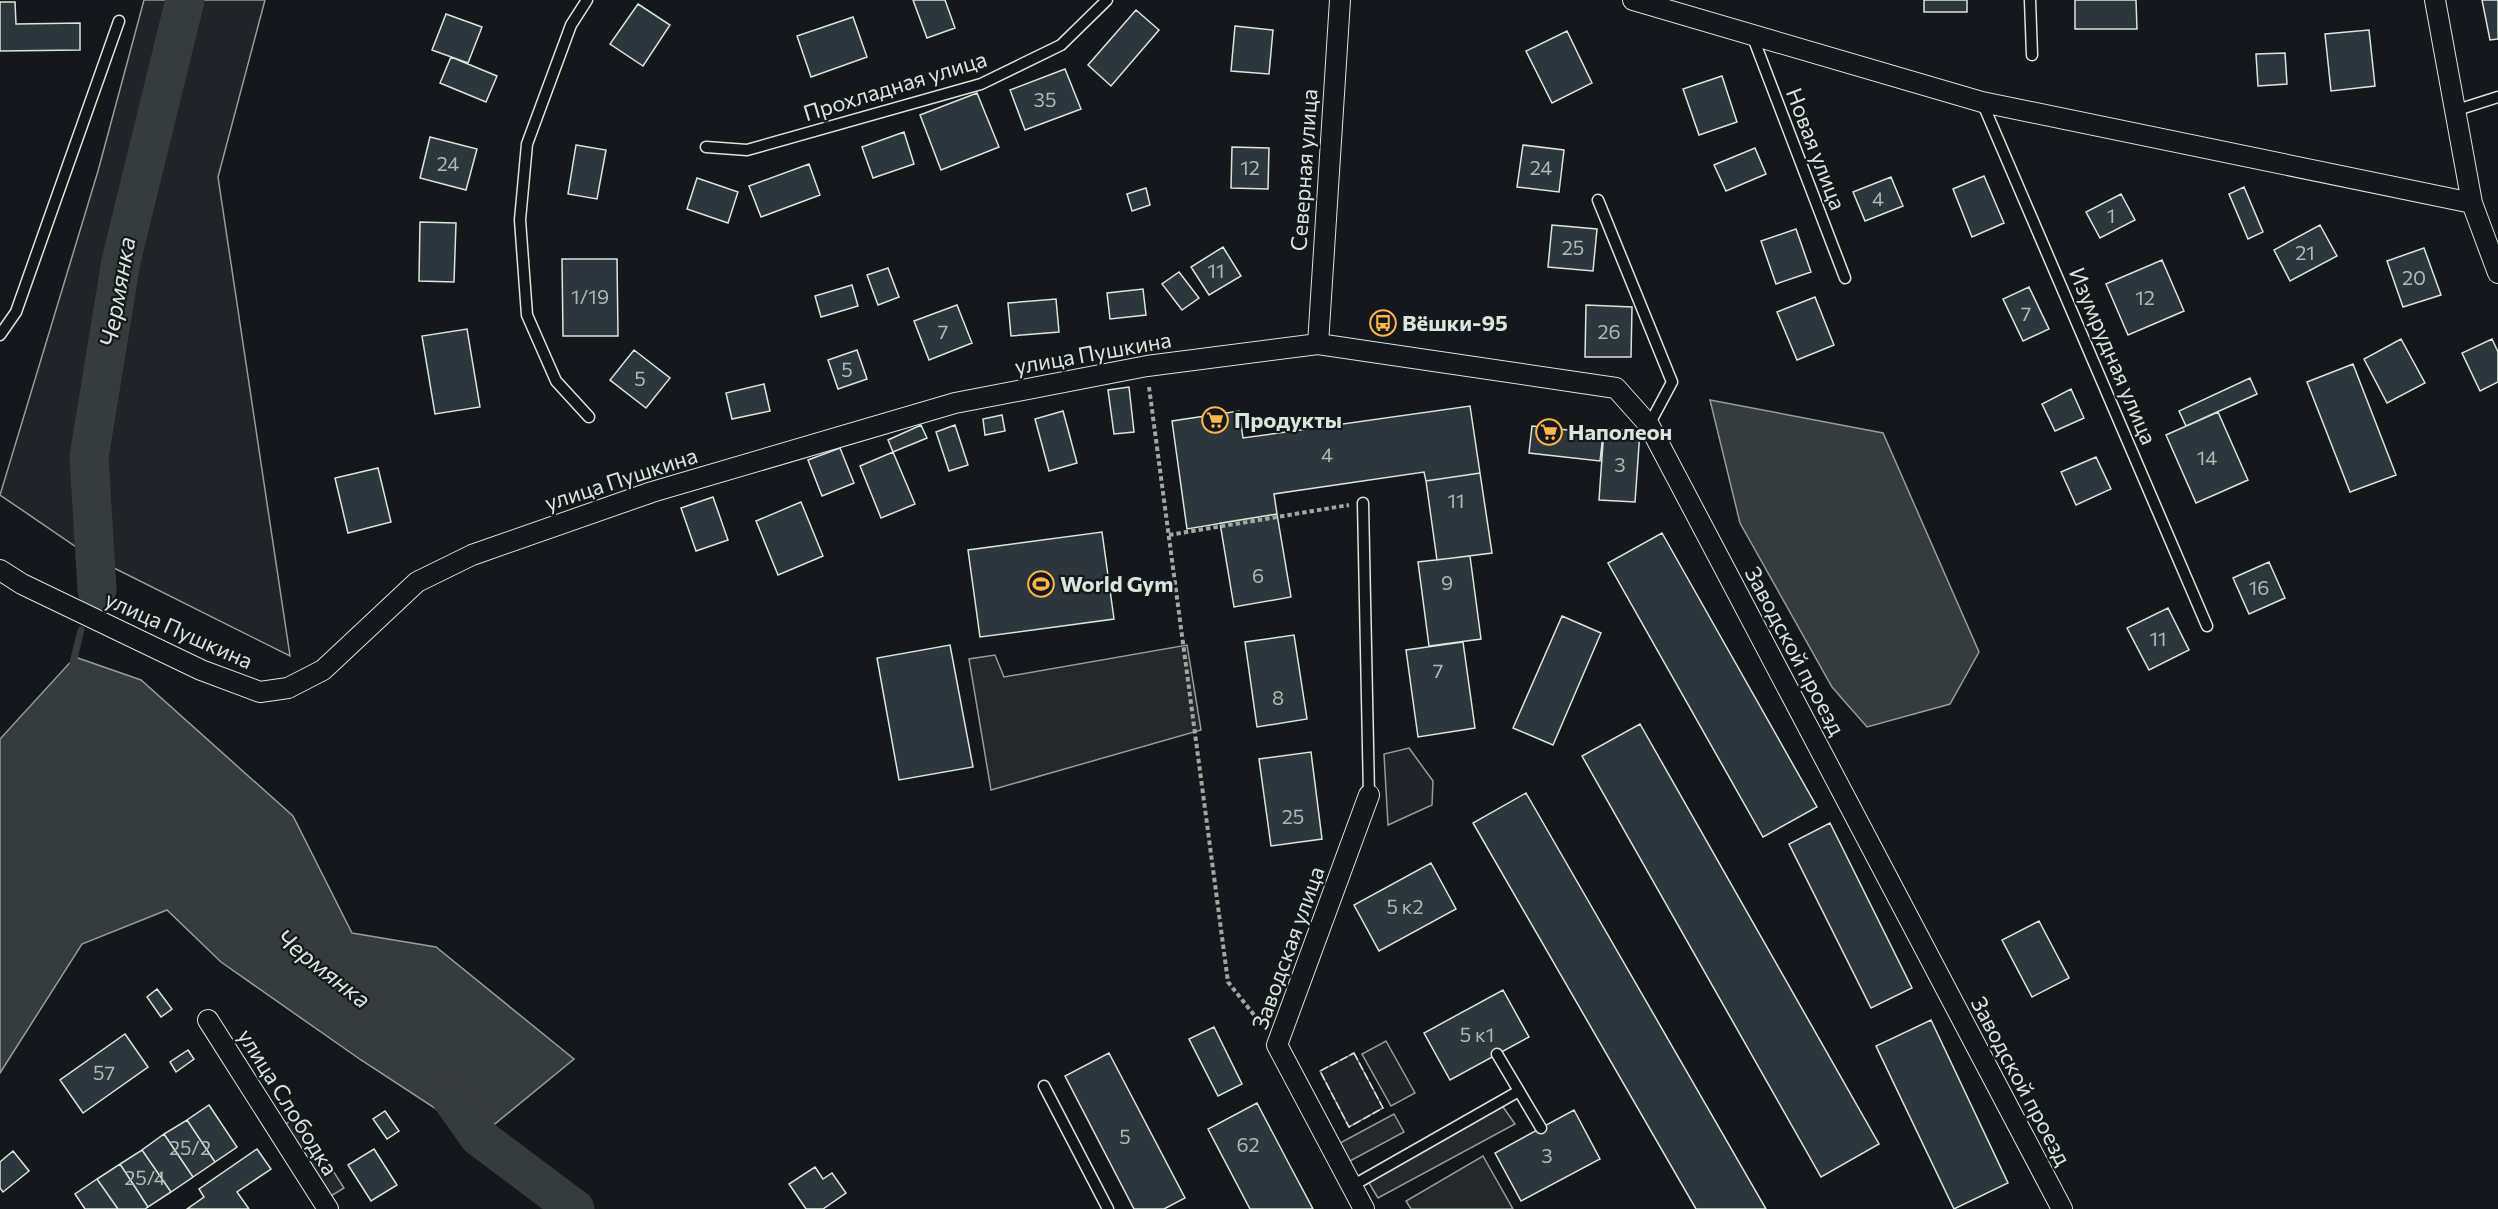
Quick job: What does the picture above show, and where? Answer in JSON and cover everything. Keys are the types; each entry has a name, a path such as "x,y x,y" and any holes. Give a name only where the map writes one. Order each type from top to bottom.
{"street":[{"name":"Северная улица","path":"1318,344 1340,0"},
{"path":"1633,0 1982,102 2472,203"},
{"path":"2436,0 2472,203 2498,273"},
{"name":"улица Пушкина","path":"0,570 22,584 201,670 260,692 288,688 323,670 417,582 472,555 652,492 955,403 1147,366 1318,344"},
{"name":"Заводской проезд","path":"1318,344 1616,388 1649,425 2062,1209"},
{"name":"Заводская улица","path":"1364,1209 1277,1045 1369,795"},
{"name":"улица Слободка","path":"208,1020 328,1209"}],"lane":[{"path":"587,0 571,25 530,134 520,220 527,315 556,381 589,417"},
{"name":"Прохладная улица","path":"706,147 747,150 981,84 1061,45 1107,0"},
{"path":"2030,0 2032,56"},
{"path":"0,335 16,312 119,21"},
{"name":"Новая улица","path":"1752,34 1845,278"},
{"path":"2454,111 2498,97"},
{"name":"Изумрудная улица","path":"1982,102 2207,626"},
{"path":"1598,200 1672,382 1649,425"},
{"path":"1363,503 1369,795"},
{"path":"1497,1054 1540,1128"},
{"path":"1044,1086 1108,1209"},
{"path":"1352,1186 1519,1091"}],"path":[{"path":"1147,366 1228,982 1277,1045"},
{"path":"1169,535 1363,503"}],"shaded area":[{"path":"144,0 265,0 218,177 290,656 88,555 0,495 98,171"},
{"path":"1187,645 1201,730 991,790 969,659 995,655 1004,677"},
{"path":"1409,748 1433,781 1432,805 1388,825 1384,754"},
{"path":"1386,1041 1415,1093 1391,1106 1362,1054"},
{"path":"1354,1053 1383,1108 1349,1127 1320,1071"},
{"path":"1501,1104 1515,1124 1378,1198 1366,1178"},
{"path":"1394,1114 1404,1132 1350,1161 1340,1143"},
{"path":"298,1116 344,1188 326,1199 281,1127"},
{"path":"1483,1156 1513,1209 1411,1209 1406,1201"}],"water":[{"path":"1710,400 1883,433 1979,652 1950,704 1867,727 1832,687 1740,523"},
{"path":"75,657 141,680 293,816 352,933 436,947 574,1059 479,1137 361,1060 221,962 167,910 82,944 0,1073 0,739"}],"building":[{"path":"913,0 945,0 955,28 927,38"},
{"path":"1924,0 1967,0 1967,12 1924,12"},
{"path":"2075,0 2136,0 2137,29 2075,29"},
{"path":"2482,0 2498,0 2498,39 2490,40"},
{"path":"0,2 15,2 16,24 80,23 80,50 0,51"},
{"path":"638,4 670,25 643,66 610,44"},
{"path":"1136,10 1159,30 1111,86 1088,65"},
{"path":"446,14 482,27 468,63 432,50"},
{"path":"853,17 867,57 811,77 797,36"},
{"path":"1235,26 1273,30 1269,74 1231,71"},
{"path":"2369,30 2375,86 2331,91 2325,34"},
{"path":"1567,31 1592,83 1552,103 1526,51"},
{"path":"2285,53 2287,84 2258,86 2256,54"},
{"path":"451,57 497,76 486,102 440,83"},
{"path":"1065,69 1081,109 1025,130 1010,90"},
{"path":"1722,76 1737,122 1699,135 1683,89"},
{"path":"977,93 999,147 941,170 920,115"},
{"path":"904,132 914,164 873,178 862,147"},
{"path":"430,137 477,149 466,190 420,178"},
{"path":"576,145 606,150 597,199 568,194"},
{"path":"1523,145 1564,150 1559,192 1517,187"},
{"path":"1232,147 1269,148 1268,189 1231,188"},
{"path":"1755,148 1766,174 1726,191 1714,165"},
{"path":"809,164 820,195 761,217 749,186"},
{"path":"1984,176 2004,223 1972,237 1953,189"},
{"path":"1891,177 1903,206 1865,221 1853,192"},
{"path":"697,178 738,192 728,223 687,209"},
{"path":"2244,187 2263,232 2248,239 2229,194"},
{"path":"1146,188 1150,205 1132,211 1127,194"},
{"path":"2121,194 2135,220 2100,238 2086,212"},
{"path":"420,222 456,223 454,282 419,281"},
{"path":"1552,225 1597,229 1593,271 1548,267"},
{"path":"2320,225 2337,256 2290,281 2274,250"},
{"path":"1796,229 1811,272 1776,284 1761,241"},
{"path":"1223,247 1241,276 1209,295 1191,267"},
{"path":"2424,248 2441,295 2403,307 2387,261"},
{"path":"562,259 617,259 618,336 563,336"},
{"path":"2162,260 2184,311 2128,335 2106,284"},
{"path":"888,268 899,297 878,305 867,275"},
{"path":"1179,272 1199,298 1182,310 1162,284"},
{"path":"852,285 858,306 821,317 815,296"},
{"path":"2029,287 2049,329 2023,341 2003,299"},
{"path":"1143,289 1146,315 1110,319 1107,293"},
{"path":"1815,297 1834,345 1797,360 1777,312"},
{"path":"1056,299 1059,332 1011,336 1008,303"},
{"path":"957,305 972,343 929,360 914,321"},
{"path":"1586,305 1632,307 1631,357 1585,357"},
{"path":"467,329 480,407 435,414 422,336"},
{"path":"2401,339 2425,383 2387,403 2364,359"},
{"path":"2492,339 2498,352 2498,382 2480,391 2462,353"},
{"path":"634,350 670,378 646,408 610,380"},
{"path":"857,350 867,379 838,389 828,360"},
{"path":"2353,364 2396,475 2350,492 2307,382"},
{"path":"2250,378 2257,394 2186,426 2179,411"},
{"path":"764,384 770,411 732,419 726,393"},
{"path":"1129,387 1134,432 1114,434 1108,390"},
{"path":"2071,389 2084,418 2055,431 2042,404"},
{"path":"1470,406 1480,473 1426,481 1424,472 1274,494 1277,514 1187,529 1172,421 1239,411 1243,438"},
{"path":"1063,411 1077,463 1049,471 1035,419"},
{"path":"2218,412 2248,480 2196,503 2166,435"},
{"path":"1002,415 1005,431 985,435 983,419"},
{"path":"921,425 927,438 893,452 888,440"},
{"path":"955,425 968,465 949,471 936,432"},
{"path":"1532,426 1603,434 1600,461 1529,453"},
{"path":"1604,429 1640,431 1635,502 1599,500"},
{"path":"840,448 854,483 822,496 808,460"},
{"path":"893,452 915,504 881,518 860,466"},
{"path":"2096,457 2111,489 2076,505 2061,472"},
{"path":"378,468 391,522 348,533 335,478"},
{"path":"1480,473 1492,553 1437,560 1426,481"},
{"path":"713,497 728,540 696,551 681,508"},
{"path":"801,502 823,556 778,575 756,521"},
{"path":"1277,514 1291,597 1234,607 1220,523"},
{"name":"World Gym","path":"1102,532 1114,619 980,637 968,550"},
{"path":"1662,533 1817,807 1763,837 1608,563"},
{"path":"1470,556 1481,639 1429,646 1418,562"},
{"path":"2269,562 2285,598 2249,614 2233,578"},
{"path":"2168,608 2189,650 2149,670 2127,628"},
{"path":"1562,616 1601,633 1553,745 1513,728"},
{"path":"1294,635 1307,719 1257,727 1245,642"},
{"path":"1463,642 1475,728 1418,737 1406,650"},
{"path":"950,645 973,767 899,780 877,658"},
{"path":"1640,724 1879,1144 1821,1177 1582,756"},
{"path":"1311,752 1322,839 1271,846 1259,759"},
{"path":"1526,793 1766,1209 1696,1209 1473,823"},
{"path":"1830,823 1912,988 1871,1008 1789,844"},
{"path":"1431,863 1456,909 1379,951 1354,905"},
{"path":"2039,921 2069,978 2032,997 2002,940"},
{"path":"157,989 172,1009 161,1017 147,997"},
{"path":"1503,990 1529,1037 1450,1080 1424,1033"},
{"path":"1931,1020 2008,1183 1954,1209 1876,1046"},
{"path":"1214,1027 1242,1084 1218,1096 1189,1039"},
{"path":"125,1034 148,1067 83,1113 60,1080"},
{"path":"188,1050 194,1059 176,1072 170,1062"},
{"path":"1109,1053 1185,1198 1164,1209 1134,1209 1065,1076"},
{"path":"1257,1103 1313,1209 1250,1209 1208,1129"},
{"path":"209,1105 237,1147 215,1162 187,1120"},
{"path":"1574,1110 1600,1159 1521,1201 1495,1153"},
{"path":"385,1111 399,1131 387,1139 373,1119"},
{"path":"187,1120 215,1162 193,1177 164,1134"},
{"path":"164,1134 193,1177 171,1192 142,1150"},
{"path":"257,1149 271,1169 237,1192 249,1209 187,1209 204,1197 199,1189"},
{"path":"374,1149 397,1185 371,1201 348,1165"},
{"path":"142,1150 171,1192 148,1207 120,1164"},
{"path":"13,1151 29,1171 3,1192 0,1188 0,1162"},
{"path":"120,1164 148,1207 145,1209 118,1209 97,1179"},
{"path":"815,1167 823,1179 832,1173 846,1193 823,1209 806,1209 789,1184"},
{"path":"97,1179 118,1209 85,1209 75,1194"}],"waterway":[{"name":"Чермянка","path":"97,590 89,457 121,261 185,0"},
{"path":"73,663 81,630"},
{"name":"Чермянка","path":"449,1095 479,1137 575,1209"}],"fence":[{"path":"1354,1053 1383,1108 1349,1127 1320,1071 1354,1053"}],"place":[{"name":"Вёшки-95","path":"1383,323"},
{"name":"Продукты","path":"1215,420"},
{"name":"Наполеон","path":"1549,432"},
{"name":"World Gym","path":"1041,584"}]}
